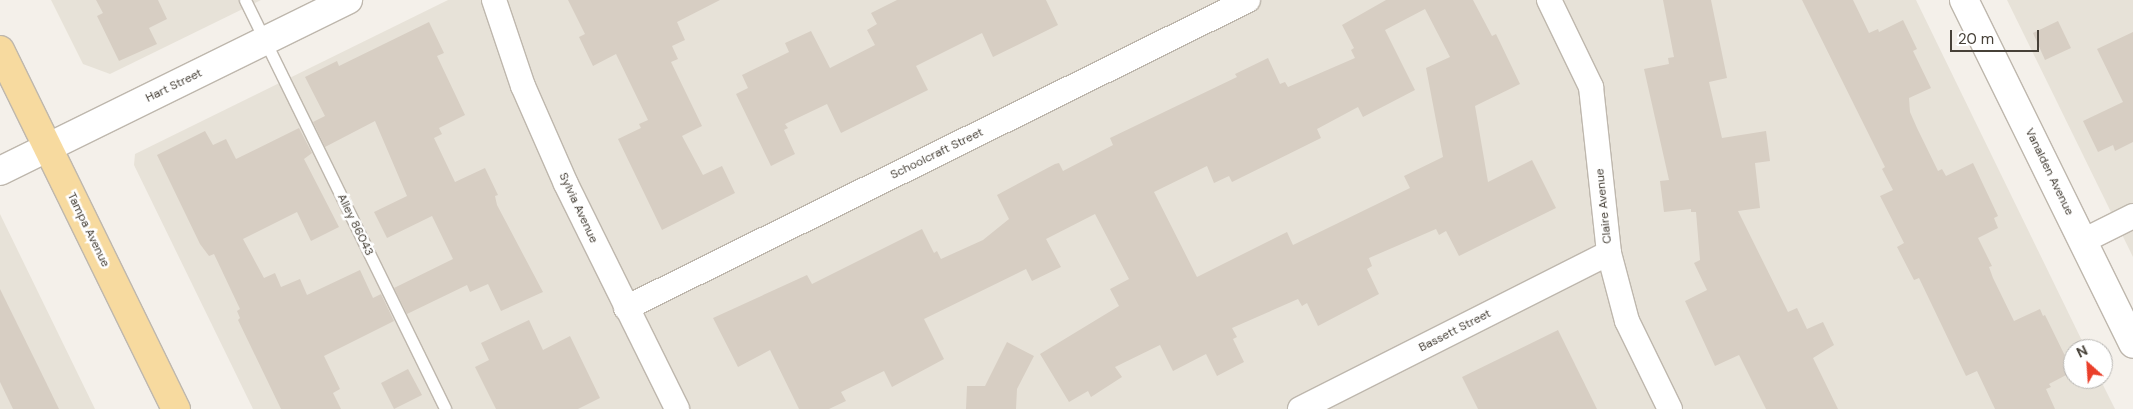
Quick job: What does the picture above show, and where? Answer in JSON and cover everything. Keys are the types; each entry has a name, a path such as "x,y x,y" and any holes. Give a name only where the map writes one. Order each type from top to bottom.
{"main road":[{"name":"Tampa Avenue","path":"0,50 176,409"}],"street":[{"name":"Hart Street","path":"0,171 348,0"},
{"name":"Sylvia Avenue","path":"494,0 523,86 626,308 677,409"},
{"name":"Schoolcraft Street","path":"626,308 1248,0"},
{"name":"Claire Avenue","path":"1549,0 1591,87 1609,252 1627,321 1670,409"},
{"name":"Vanalden Avenue","path":"1964,0 2133,344"},
{"path":"2083,241 2133,216"},
{"name":"Bassett Street","path":"1300,409 1609,252"}],"lane":[{"name":"Alley 86043","path":"245,0 445,409"}],"shaded area":[{"path":"51,0 261,0 110,74 83,64"},
{"path":"448,0 1916,0 2081,339 2063,339 2063,389 2105,389 2115,409 253,409 134,165 135,154"},
{"path":"2007,0 2133,0 2133,257"},
{"path":"0,214 95,409 0,409"}],"building":[{"path":"96,0 158,0 167,19 149,28 157,44 119,61 97,16 103,13"},
{"path":"568,0 720,0 677,22 685,40 672,46 678,59 671,62 702,126 682,136 703,175 722,166 735,193 662,230 618,139 641,128 639,124 648,120 616,54 593,66 579,37 585,34"},
{"path":"897,0 1046,0 1058,25 993,57 982,33 916,66 928,90 841,133 827,104 785,124 788,128 784,130 795,154 771,166 736,94 748,88 742,75 789,52 785,43 811,31 830,68 875,45 867,30 877,24 871,13"},
{"path":"1386,0 1473,0 1492,36 1496,34 1520,84 1475,106 1488,182 1532,160 1556,208 1459,256 1446,231 1439,235 1436,229 1369,258 1372,266 1367,269 1379,294 1318,326 1307,303 1302,306 1298,299 1232,328 1237,337 1233,339 1244,362 1217,376 1206,354 1173,371 1160,345 1115,367 1122,377 1091,397 1088,391 1069,402 1040,354 1119,306 1110,289 1129,279 1095,214 1046,239 1061,267 1032,281 1026,269 924,319 944,359 892,387 884,371 841,392 846,401 829,409 799,409 770,350 738,367 713,318 807,275 812,284 922,229 934,253 937,251 941,259 983,240 1009,219 997,195 1055,164 1059,163 1063,171 1113,145 1110,138 1237,77 1235,74 1268,58 1280,84 1285,82 1288,87 1355,58 1351,50 1354,48 1342,25","holes":["1425,9 1450,57 1426,68 1443,157 1404,176 1410,188 1293,245 1287,232 1197,277 1154,192 1207,166 1214,183 1229,176 1232,182 1321,138 1317,129 1358,107 1363,117 1415,90 1385,30"]},
{"path":"1663,0 1711,0 1727,78 1709,82 1722,138 1766,131 1770,161 1755,163 1760,208 1738,211 1788,312 1797,308 1807,329 1823,322 1834,345 1813,358 1838,409 1766,409 1739,355 1715,366 1685,301 1707,290 1694,263 1700,260 1696,212 1691,212 1691,209 1664,212 1660,181 1669,180 1644,69 1669,64 1668,58 1674,57"},
{"path":"1802,0 1853,0 1869,33 1878,29 1879,32 1903,20 1917,49 1913,51 1931,88 1909,98 1910,112 1917,128 1938,171 1942,169 1946,176 1973,163 1998,216 1994,218 1998,228 1978,238 1992,266 1989,267 1993,278 2014,321 2040,309 2043,316 2045,315 2063,352 2063,377 2049,384 2051,387 2046,389 2055,409 1995,409 1977,371 1966,376 1919,278 1914,280 1897,247 1904,243 1880,196 1893,190 1882,169 1885,167"},
{"path":"2058,21 2071,48 2045,60 2033,33"},
{"path":"429,22 444,53 437,56 465,115 439,128 442,134 434,138 455,182 485,168 498,195 495,196 497,205 543,292 501,311 488,284 470,292 467,285 407,314 394,288 453,259 432,216 387,238 374,212 407,196 375,121 325,147 313,122 325,116 305,77 337,61 339,66"},
{"path":"2133,32 2133,142 2115,151 2113,145 2098,152 2083,121 2123,102 2097,49"},
{"path":"299,128 312,153 304,159 339,227 311,241 297,212 243,239 264,278 275,273 281,287 300,279 307,295 360,270 373,298 381,294 394,321 324,356 340,389 333,393 341,409 281,409 238,320 240,318 237,311 240,309 214,254 209,256 200,244 157,155 205,131 213,145 226,139 236,159"},
{"path":"0,289 59,409 13,409 0,382"},
{"path":"529,320 543,350 570,336 600,398 578,409 496,409 475,367 489,360 481,343"},
{"path":"1558,330 1597,409 1478,409 1462,377"},
{"path":"1007,342 1034,356 1017,389 1016,409 966,409 967,386 985,386"},
{"path":"408,369 422,395 394,409 381,383"}]}
